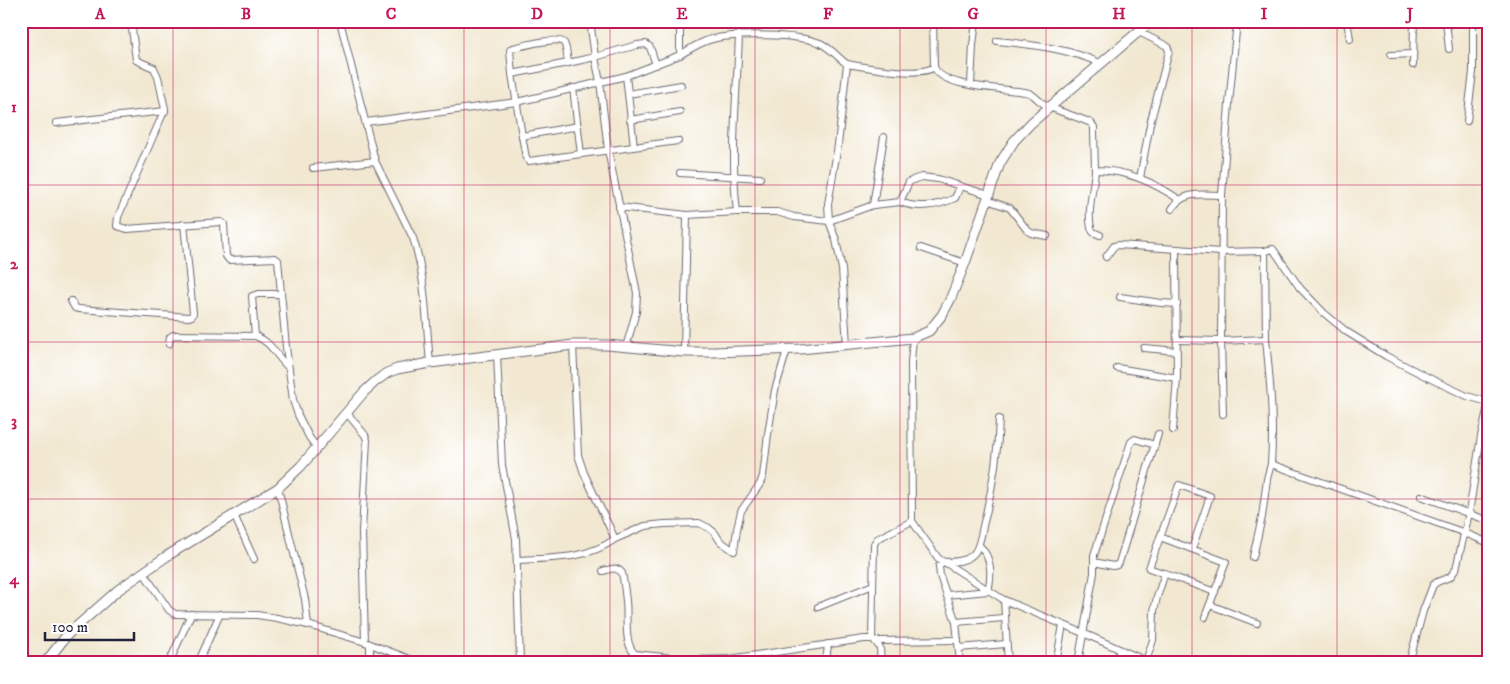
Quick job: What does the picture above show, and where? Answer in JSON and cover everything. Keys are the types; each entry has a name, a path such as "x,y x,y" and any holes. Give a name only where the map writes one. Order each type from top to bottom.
{"street":[{"path":"131,21 136,60 153,66 156,70 165,111 116,224 119,228 127,229 223,222 226,256 229,260 277,259 280,263 281,294 293,400 298,415 317,448"},
{"path":"590,21 608,150 637,293 636,312 626,347"},
{"path":"680,21 680,55"},
{"path":"933,21 934,67 938,73 971,85 1032,94 1042,103 1092,125 1094,132 1095,170 1090,228 1093,232 1100,235"},
{"path":"971,85 972,45 976,21"},
{"path":"45,663 78,624 118,590 142,572 278,488 317,448 364,392 387,373 397,369 573,345 594,344 684,352 787,350 914,338 929,331 939,320 950,300 1000,162 1010,147 1031,124 1150,21"},
{"path":"1223,414 1221,341 1222,195 1237,21"},
{"path":"1347,21 1350,39"},
{"path":"1413,65 1414,21"},
{"path":"1446,21 1449,49"},
{"path":"1467,121 1473,72 1473,21"},
{"path":"340,22 375,161 416,247 423,292 430,363"},
{"path":"1139,32 1167,46 1169,52 1150,124 1140,178"},
{"path":"736,212 734,176 739,36"},
{"path":"366,122 516,102 626,76 680,55 709,40 739,36 793,37 811,40 822,44 848,64 888,70 922,72 934,67"},
{"path":"568,62 564,44 560,40 551,40 510,50 516,102 526,158 529,160 678,141"},
{"path":"997,41 1055,48 1102,64"},
{"path":"512,74 595,57 646,44 650,47 656,65"},
{"path":"1391,55 1413,54"},
{"path":"847,345 842,270 836,240 829,221 830,192 848,64"},
{"path":"626,76 634,146"},
{"path":"628,94 682,85"},
{"path":"573,88 581,154"},
{"path":"56,123 165,111"},
{"path":"630,120 680,112"},
{"path":"522,136 578,126"},
{"path":"874,205 884,137"},
{"path":"313,168 375,161"},
{"path":"1095,170 1121,172 1149,181 1180,200"},
{"path":"680,172 760,178"},
{"path":"900,202 906,186 914,178 929,177 960,186 1010,208 1031,233 1048,236"},
{"path":"619,207 687,215 777,212 794,218 829,221 874,205 900,202 927,206 954,198 960,186"},
{"path":"1172,209 1178,201 1189,195 1222,195"},
{"path":"684,352 687,215"},
{"path":"71,300 75,308 79,309 192,316 184,224"},
{"path":"1106,257 1114,246 1118,244 1221,252 1273,249 1300,288 1324,313 1347,332 1386,356 1433,380 1468,396 1488,402 1470,513 1456,569 1450,577 1435,583 1428,598 1409,663"},
{"path":"922,248 965,263"},
{"path":"1173,430 1177,378 1176,249"},
{"path":"1253,557 1271,464 1273,435 1266,339 1265,250"},
{"path":"254,336 252,296 258,294 281,294"},
{"path":"1120,297 1177,304"},
{"path":"169,344 170,337 173,335 254,336 261,338 269,344 288,367"},
{"path":"914,338 911,362 912,521 938,558 1004,600 1148,662 1153,640 1154,611 1165,574"},
{"path":"1177,340 1266,339"},
{"path":"573,345 578,455 584,473 615,539"},
{"path":"1144,348 1177,351"},
{"path":"517,560 577,556 604,546 645,526 664,524 699,523 709,528 720,541 734,551 741,511 760,484 763,476 776,390 787,350"},
{"path":"497,354 502,465 515,530 520,663"},
{"path":"1117,368 1166,378 1177,378"},
{"path":"347,412 367,440 362,532 370,663"},
{"path":"960,663 956,622 939,571 940,564 969,558 975,553 979,545 994,473 999,418"},
{"path":"1094,562 1113,566 1119,563 1158,434"},
{"path":"1078,663 1094,574 1094,555 1131,440 1154,445"},
{"path":"1271,464 1489,543"},
{"path":"1192,549 1210,496 1179,485 1149,568 1215,592"},
{"path":"278,488 305,599 308,625"},
{"path":"1421,496 1489,521"},
{"path":"234,515 254,559"},
{"path":"881,663 880,648 873,640 873,585 876,541 912,521"},
{"path":"1160,537 1226,562 1205,617"},
{"path":"979,545 988,556 989,561 991,574 988,591"},
{"path":"603,571 614,568 622,573 626,603 627,634 630,649 635,654 692,660 729,661 864,638 873,640 958,640"},
{"path":"142,572 169,610 178,614 257,615 277,618 368,643 420,663"},
{"path":"818,607 873,585"},
{"path":"947,595 988,591"},
{"path":"1004,600 1008,663"},
{"path":"1210,605 1257,623"},
{"path":"169,663 191,614"},
{"path":"198,663 220,614"},
{"path":"956,622 1004,618"},
{"path":"1056,663 1063,625"},
{"path":"826,663 828,644"},
{"path":"959,648 1006,644"},
{"path":"1116,663 1120,650"}]}
